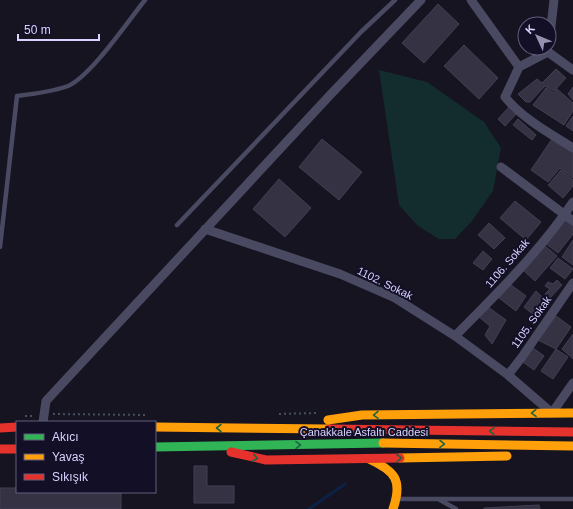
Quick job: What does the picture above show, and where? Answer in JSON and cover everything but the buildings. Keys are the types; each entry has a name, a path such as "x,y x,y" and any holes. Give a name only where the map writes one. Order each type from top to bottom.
{"highway":[{"path":"272,428 362,415 573,413"},
{"path":"0,428 16,427"},
{"name":"Çanakkale Asfaltı Caddesi","path":"156,428 573,432"},
{"name":"Çanakkale Asfaltı Caddesi","path":"156,447 382,443 573,446"},
{"path":"203,446 266,460 518,456"},
{"path":"0,449 16,449"},
{"path":"557,455 573,455"},
{"path":"369,459 389,469 395,477 398,485 397,499 393,509"}],"street":[{"path":"43,421 46,401 331,94 421,0"},
{"path":"471,0 519,66"},
{"path":"552,16 554,0"},
{"path":"557,55 573,70"},
{"path":"536,56 519,66 505,97 512,106 533,122 573,148"},
{"path":"502,166 573,221"},
{"name":"1106. Sokak","path":"455,336 521,267 573,202"},
{"name":"1102. Sokak","path":"205,229 340,274 395,298 455,336 508,375 552,413"},
{"name":"1105. Sokak","path":"508,375 573,283"},
{"path":"552,413 573,383"}],"lane":[{"path":"0,247 17,96 48,92 69,85 91,68 145,0"},
{"path":"177,225 361,32 395,0"},
{"path":"397,499 573,500"},
{"path":"439,499 456,509"}],"green space":[{"path":"379,70 427,82 484,122 501,148 493,191 472,221 455,239 439,239 418,226 399,205"}],"waterway":[{"path":"309,509 345,484"}],"traffic: fast":[{"path":"156,447 383,443"}],"traffic: slow":[{"path":"328,420 362,415 573,413"},
{"path":"156,427 329,429"},
{"path":"383,443 573,446"},
{"path":"400,458 507,456"},
{"path":"369,459 391,472 397,484 396,499 393,509"}],"traffic: jam":[{"path":"0,428 16,427"},
{"path":"329,429 573,432"},
{"path":"0,449 16,449"},
{"path":"231,452 266,460 400,458"}]}
